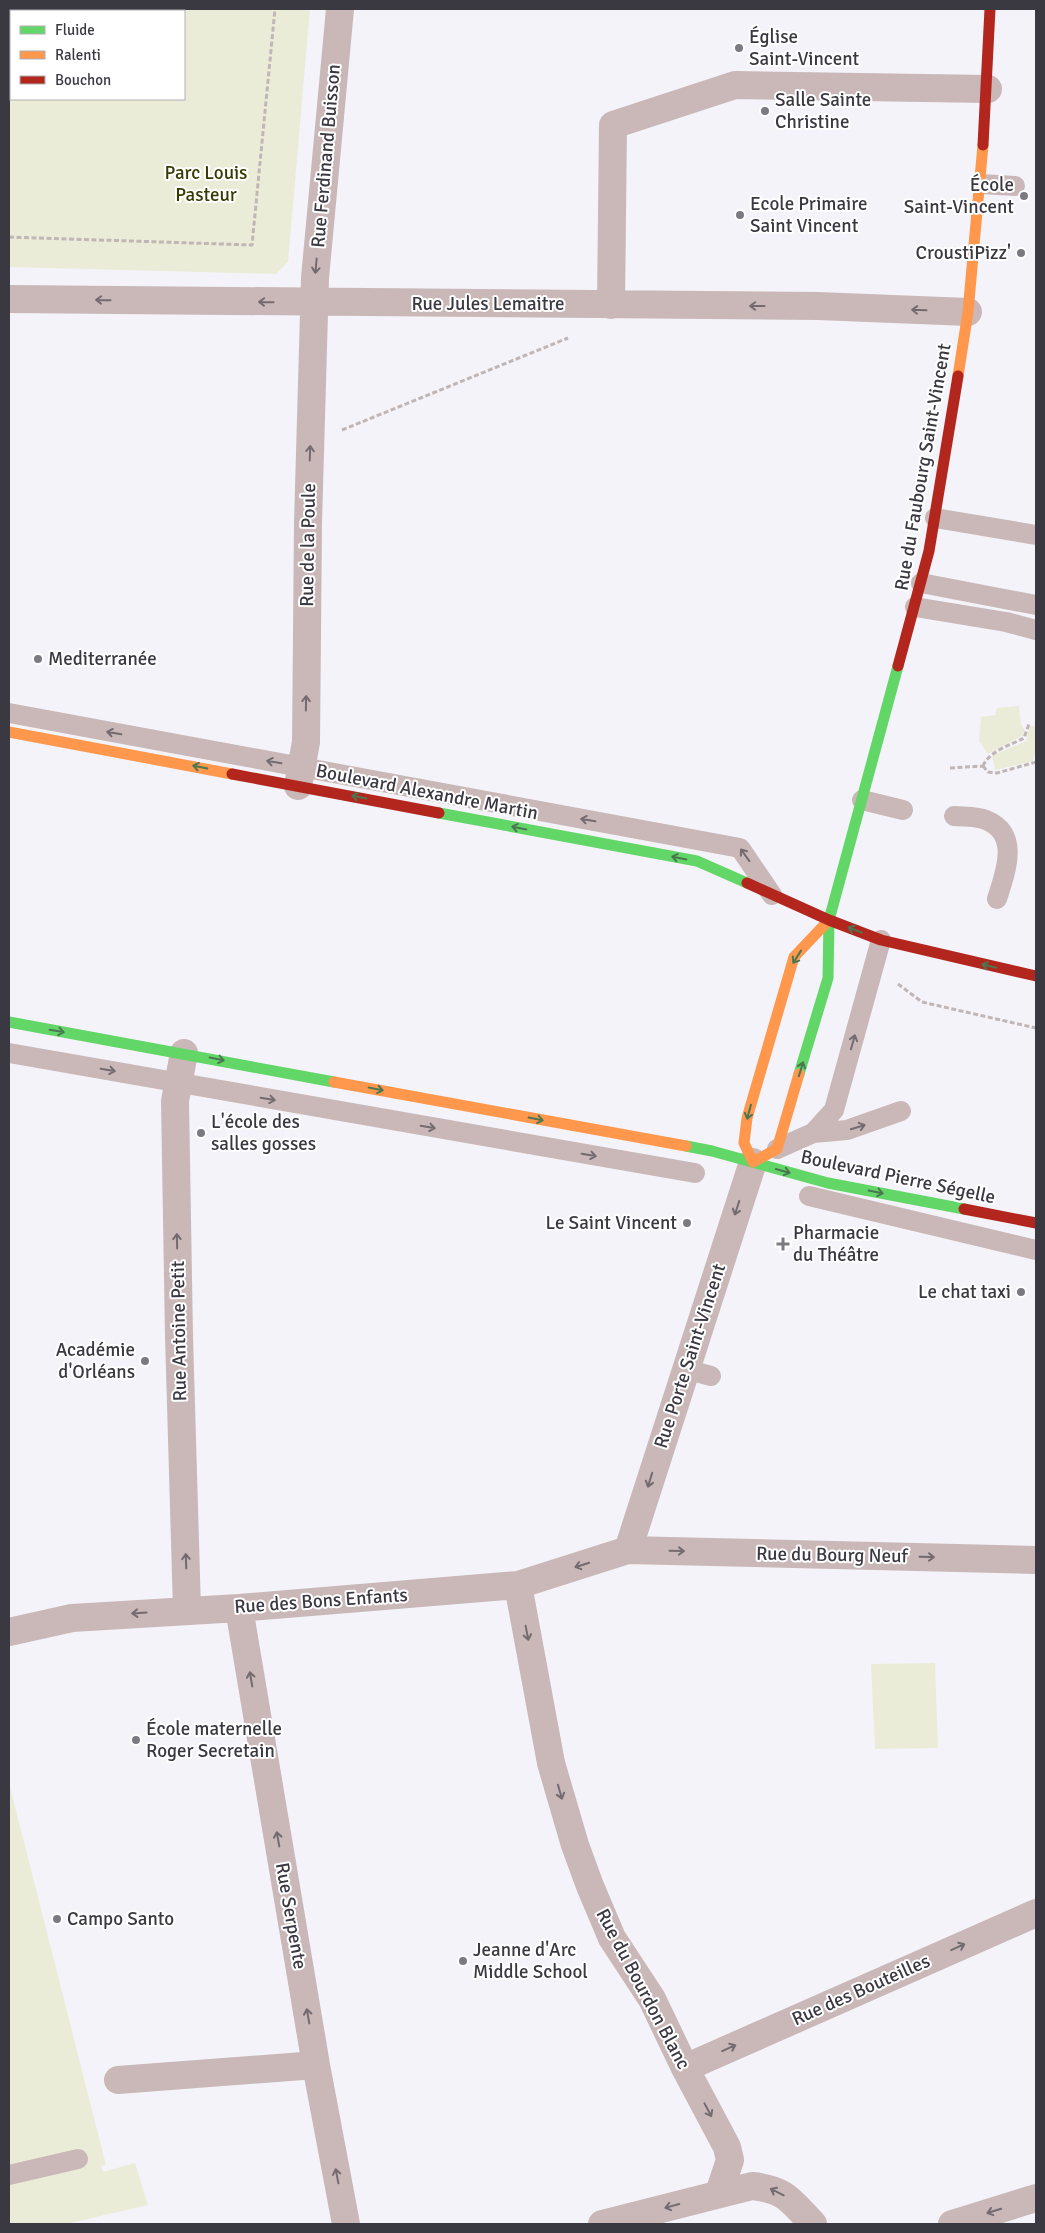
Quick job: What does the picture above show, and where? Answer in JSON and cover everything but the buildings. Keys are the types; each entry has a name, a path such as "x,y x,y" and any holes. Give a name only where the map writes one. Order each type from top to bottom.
{"main road":[{"name":"Rue du Faubourg Saint-Vincent","path":"777,1149 828,978 829,920 915,608 935,518 968,312 981,184 988,89 990,9"},
{"name":"Boulevard Alexandre Martin","path":"9,732 300,776 696,861 829,920"},
{"name":"Rue du Faubourg Saint-Vincent","path":"753,1162 744,1143 747,1118 794,957 829,920"},
{"path":"829,920 881,940 1036,976"},
{"path":"9,1022 712,1151 753,1162 777,1149"},
{"name":"Boulevard Pierre Ségelle","path":"753,1162 828,1183 1036,1222"}],"street":[{"name":"Rue Ferdinand Buisson","path":"314,303 340,9"},
{"path":"611,305 613,125 735,84 988,89"},
{"name":"Rue Jules Lemaitre","path":"9,298 314,303 818,306 968,312"},
{"name":"Rue de la Poule","path":"300,776 306,742 308,522 314,303"},
{"name":"Rue Antoine Petit","path":"184,1053 175,1101 187,1610"},
{"name":"Rue Porte Saint-Vincent","path":"628,1550 753,1162"},
{"name":"Rue des Bons Enfants","path":"9,1632 72,1618 239,1608 518,1585 628,1550"},
{"name":"Rue du Bourg Neuf","path":"628,1550 1036,1560"},
{"name":"Rue du Bourdon Blanc","path":"518,1585 551,1763 575,1845 612,1938 652,1999 685,2068 727,2146 729,2166 719,2193"},
{"name":"Rue Serpente","path":"239,1608 316,2065 346,2224"},
{"name":"Rue des Bouteilles","path":"685,2068 1036,1913"},
{"path":"118,2080 316,2065"},
{"path":"602,2224 752,2186 770,2188 788,2198 813,2224"},
{"path":"952,2224 1036,2198"}],"lane":[{"path":"981,184 1015,186"},
{"path":"935,518 1036,535"},
{"path":"921,582 1036,605"},
{"path":"915,608 1006,622 1036,630"},
{"path":"9,713 300,776 740,848 772,894"},
{"path":"862,800 903,810"},
{"path":"954,816 985,820 1004,835 1008,846 1009,860 997,899"},
{"path":"813,1133 834,1110 881,940"},
{"path":"9,1053 695,1173"},
{"path":"777,1149 813,1133 847,1130 901,1111"},
{"path":"809,1196 1036,1250"},
{"path":"685,1369 711,1376"},
{"path":"9,2175 78,2159"}],"path":[{"path":"9,237 252,245 275,9"},
{"path":"342,430 573,336"},
{"path":"983,766 986,759 991,755 1024,738 1029,724"},
{"path":"983,766 988,772 997,773 1036,762"},
{"path":"950,768 983,766"},
{"path":"898,984 922,1002 1036,1028"}],"green space":[{"name":"Parc Louis Pasteur","path":"9,9 310,9 288,262 276,274 9,267"},
{"path":"1019,706 1021,724 1025,731 1022,736 988,754 979,741 981,717 995,715 997,708"},
{"path":"1030,726 1036,726 1036,749 1033,761 995,770 992,756 1026,741"},
{"path":"935,1663 938,1748 875,1749 871,1664"},
{"name":"Campo Santo","path":"9,1783 106,2165 101,2166 103,2172 135,2163 148,2205 66,2224 9,2224"}],"traffic: fast":[{"path":"799,1074 828,978 829,920 898,666"},
{"path":"439,813 697,861 747,883"},
{"path":"9,1022 334,1082"},
{"path":"686,1146 712,1151 828,1183 964,1209"}],"traffic: slow":[{"path":"958,376 968,312 983,145"},
{"path":"9,732 232,774"},
{"path":"799,1074 777,1149 753,1162 744,1143 747,1118 794,957 829,920"},
{"path":"334,1082 686,1146"}],"traffic: jam":[{"path":"983,145 990,9"},
{"path":"898,666 929,551 958,376"},
{"path":"232,774 439,813"},
{"path":"747,883 829,920 881,940 1036,976"},
{"path":"964,1209 1036,1223"}],"place":[{"name":"Église Saint-Vincent","path":"739,48"},
{"name":"Salle Sainte Christine","path":"765,111"},
{"name":"École Saint-Vincent","path":"1024,196"},
{"name":"Ecole Primaire Saint Vincent","path":"740,215"},
{"name":"CroustiPizz'","path":"1021,253"},
{"name":"Mediterranée","path":"38,659"},
{"name":"L'école des salles gosses","path":"201,1133"},
{"name":"Le Saint Vincent","path":"687,1223"},
{"name":"Pharmacie du Théâtre","path":"783,1244"},
{"name":"Le chat taxi","path":"1021,1292"},
{"name":"Académie d'Orléans","path":"145,1361"},
{"name":"École maternelle Roger Secretain","path":"136,1740"},
{"name":"Campo Santo","path":"57,1919"},
{"name":"Jeanne d'Arc Middle School","path":"463,1961"}]}
